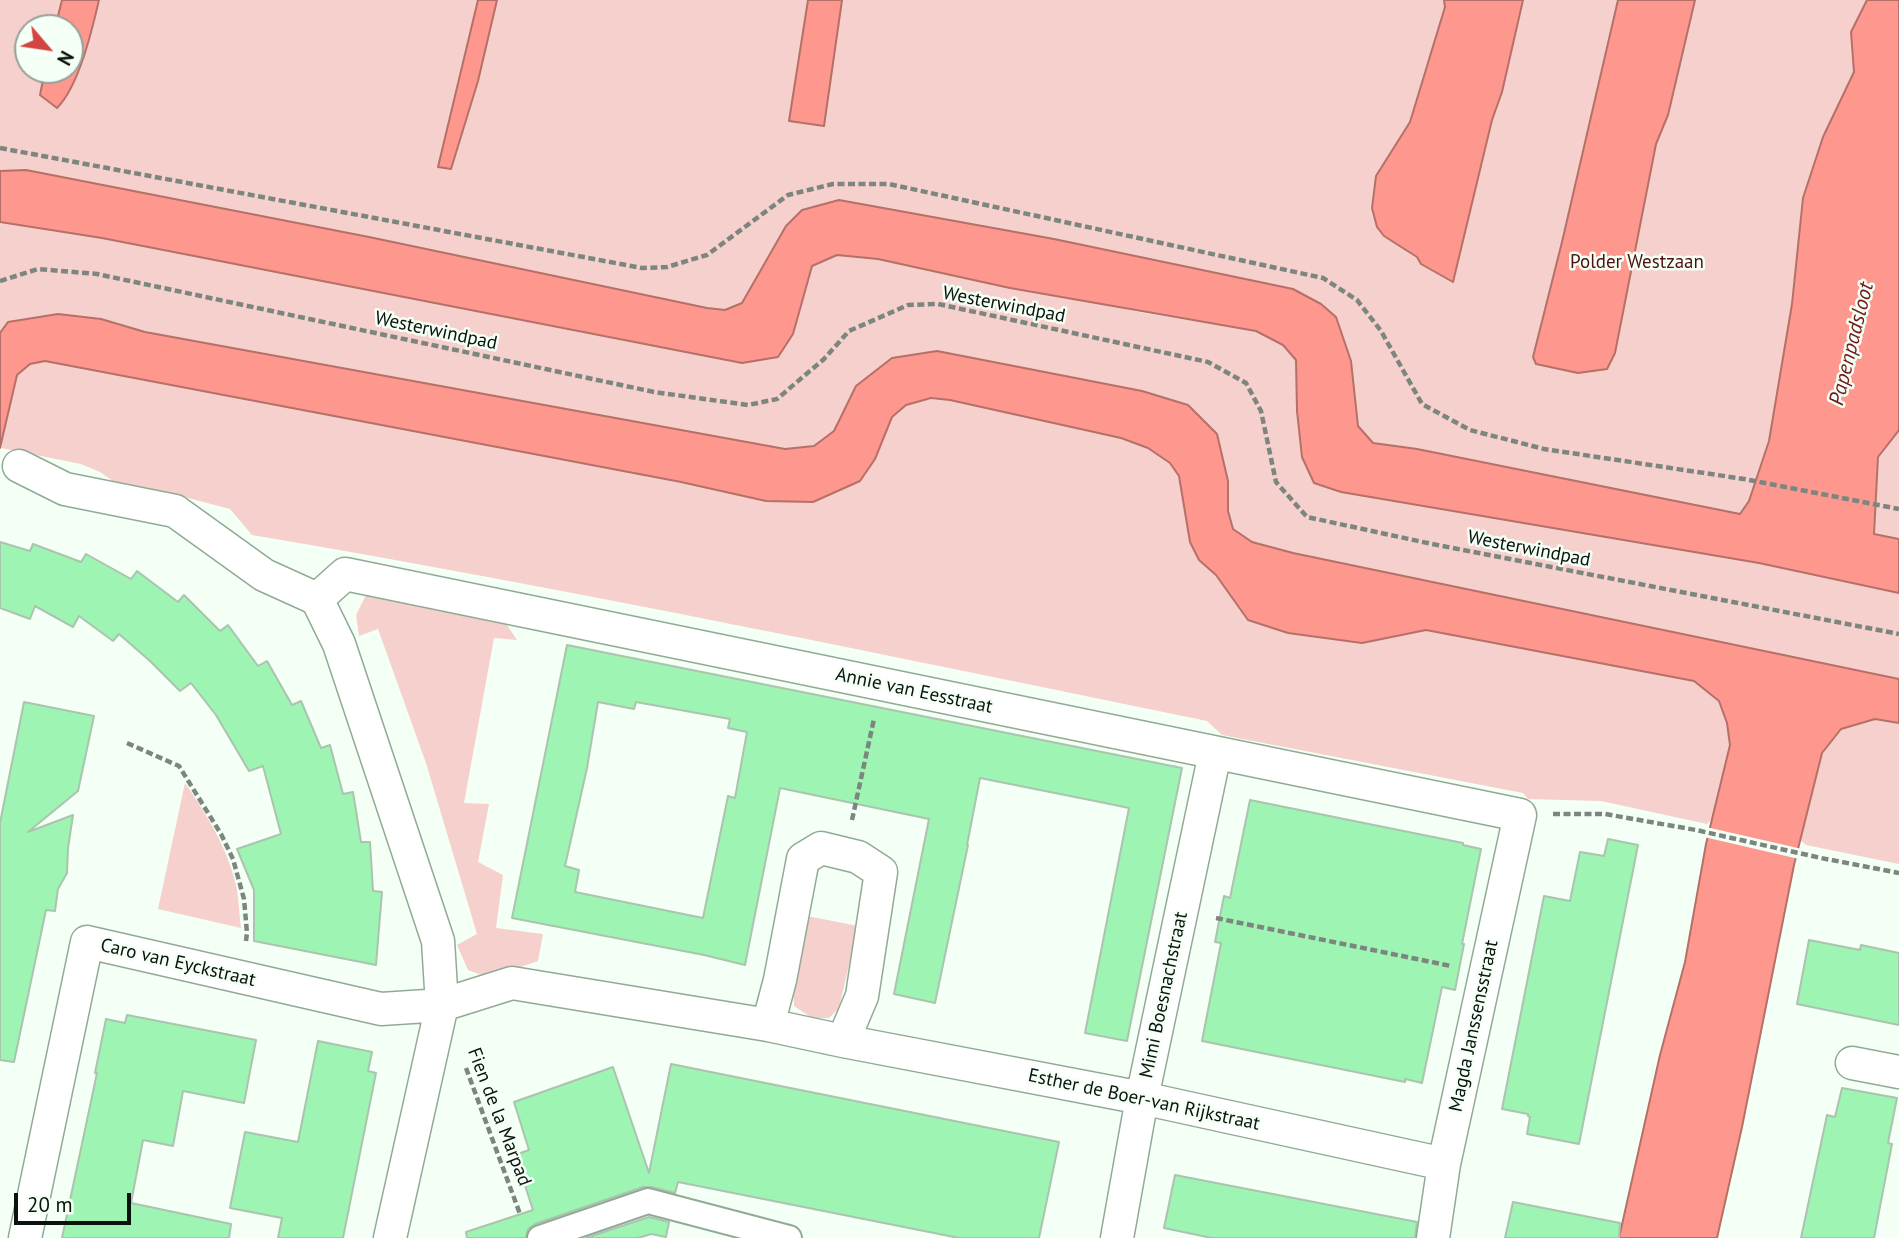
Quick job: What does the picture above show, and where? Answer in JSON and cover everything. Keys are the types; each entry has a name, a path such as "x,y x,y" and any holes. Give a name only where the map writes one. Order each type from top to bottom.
{"street":[{"path":"19,466 65,489 175,511 264,575 317,599 339,644 439,940 442,1005 390,1238"},
{"name":"Annie van Eesstraat","path":"317,599 345,574 1520,815"},
{"name":"Mimi Boesnachstraat","path":"1117,1238 1142,1098 1215,752"},
{"name":"Magda Janssensstraat","path":"1433,1238 1444,1164 1520,815"},
{"path":"768,1024 780,980 803,859 821,848 858,857 881,872 862,996 843,1041"},
{"name":"Caro van Eyckstraat","path":"25,1238 87,943 381,1009 442,1005"},
{"name":"Esther de Boer-van Rijkstraat","path":"442,1005 512,983 768,1024 843,1041 1142,1098 1444,1164"},
{"path":"1852,1063 1899,1072"},
{"path":"532,1232 648,1201 789,1238"}],"path":[{"path":"0,148 642,268 667,267 707,255 788,195 833,184 889,184 1323,278 1357,300 1381,331 1422,404 1470,430 1544,449 1744,479 1899,509"},
{"name":"Westerwindpad","path":"0,281 38,269 97,274 654,391 748,405 778,399 824,359 849,331 908,305 938,304 1208,362 1246,383 1261,411 1276,481 1307,517 1446,547 1899,634"},
{"path":"845,854 881,684"},
{"path":"127,743 179,766 221,834 233,859 244,900 247,933 240,977"},
{"path":"1520,815 1605,814 1696,830 1899,873"},
{"path":"1182,911 1486,974"},
{"name":"Fien de la Marpad","path":"465,1067 532,1232"}],"green space":[{"name":"Polder Westzaan","path":"0,0 1899,0 1899,679 1293,553 1252,542 1233,529 1228,511 1228,481 1188,405 1142,391 937,351 892,358 856,386 834,431 814,446 785,449 145,332 101,319 8,322 0,333 0,222 102,238 650,346 790,324 21,220 0,220","holes":["856,242 1291,335 1342,469 1839,580 1759,563 1341,492 1314,483 1302,457 1297,411 1296,360 1283,345 1256,331 1144,313 878,259 837,255 815,265"]},
{"path":"45,361 681,482 766,501 875,459 892,417 904,406 919,401 950,400 1121,438 1148,448 1170,463 1179,475 1190,542 1199,560 1216,575 1248,620 1362,642 1426,630 1694,681 1719,701 1727,723 1730,745 1726,770 1712,819 1707,824 1601,801 1528,799 1523,793 1222,735 1207,721 611,600 252,535 230,509 113,481 81,464 1,448 17,375 30,364"},
{"path":"367,593 503,619 517,640 494,638 464,803 489,804 478,862 503,875 496,928 543,934 538,961 489,978 468,970 457,945 477,934 426,763 378,629 359,636 356,615"},
{"path":"1875,719 1899,723 1899,864 1806,845 1800,840 1822,753 1841,729"},
{"path":"185,783 222,844 236,885 241,928 158,909"},
{"path":"807,916 858,926 839,1008 829,1018 812,1018 794,1006 793,987"}],"water":[{"path":"62,0 99,0 84,54 84,14 58,14"},
{"path":"478,0 497,0 478,81 451,169 438,167"},
{"path":"808,0 842,0 824,126 789,121"},
{"path":"1444,0 1523,0 1453,282 1421,264 1417,257 1384,236 1377,227 1372,208 1376,176 1410,122 1445,7"},
{"path":"1618,0 1695,0 1668,115 1656,144 1615,353 1607,369 1578,373 1536,364 1533,357"},
{"name":"Papenpadsloot","path":"1867,0 1899,0 1899,430 1878,457 1874,534 1899,539 1899,593 1759,563 1341,492 1314,483 1302,457 1297,411 1296,360 1283,345 1256,331 1010,288 878,259 837,255 812,266 793,334 778,357 742,363 102,238 0,222 0,171 26,170 725,310 742,303 786,226 802,210 839,200 1054,239 1293,289 1321,304 1336,317 1351,361 1358,426 1373,443 1417,449 1740,514 1749,501 1769,441 1792,304 1803,198 1823,137 1854,72 1851,32"},
{"path":"42,84 73,84 57,108 40,95"},
{"path":"58,314 101,319 145,332 785,449 814,446 834,431 856,386 892,358 937,351 1142,391 1188,405 1217,434 1228,481 1228,511 1233,529 1252,542 1293,553 1899,679 1899,723 1875,719 1841,729 1822,753 1794,865 1717,1238 1619,1238 1660,1055 1685,962 1706,844 1730,745 1727,723 1719,701 1694,681 1426,630 1362,643 1288,633 1248,620 1216,575 1199,560 1190,542 1179,476 1170,463 1148,448 1121,438 950,400 931,398 906,405 892,417 875,459 860,481 813,502 766,501 681,482 45,361 30,364 17,375 0,448 0,333 8,322"}],"pier":[{"path":"1706,827 1802,849 1799,859 1704,837"}],"building":[{"path":"0,542 30,551 33,544 81,562 86,554 131,579 137,571 178,602 184,595 220,631 228,625 258,666 267,661 292,705 301,701 321,748 330,745 343,794 353,792 361,842 370,842 373,891 382,892 376,965 254,941 254,890 237,849 281,834 263,766 249,771 216,715 191,683 180,691 119,634 113,641 79,616 73,627 35,606 30,619 0,608"},
{"path":"567,645 1182,768 1127,1041 1085,1033 1129,808 980,778 935,1003 894,994 929,819 780,788 745,965 512,918","holes":["598,702 634,709 636,702 730,719 728,728 747,732 735,798 728,796 703,918 575,892 579,870 565,866 587,768"]},
{"path":"24,702 94,716 78,791 28,832 73,815 67,873 58,889 55,911 46,910 14,1062 0,1060 0,823"},
{"path":"1250,800 1463,843 1481,849 1455,990 1442,987 1422,1083 1405,1079 1405,1082 1202,1041 1221,943 1215,942 1224,896 1230,898"},
{"path":"1608,839 1638,845 1579,1144 1527,1134 1530,1117 1528,1114 1502,1109 1544,896 1570,901 1580,852 1604,856"},
{"path":"1809,940 1860,950 1861,945 1899,953 1899,1025 1797,1004"},
{"path":"127,1015 256,1040 244,1103 183,1091 173,1146 143,1140 131,1203 231,1224 229,1238 62,1238 106,1019 125,1023"},
{"path":"318,1041 372,1052 368,1071 376,1073 343,1238 278,1238 282,1218 230,1208 245,1132 298,1142"},
{"path":"671,1064 1059,1142 1039,1238 959,1238 678,1182 675,1193 643,1187 535,1224 528,1229 526,1238 467,1238 466,1232 533,1210 515,1155 529,1150 514,1102 613,1067 649,1173"},
{"path":"1842,1088 1897,1098 1888,1143 1892,1144 1874,1238 1801,1238 1827,1115 1835,1117"},
{"path":"1175,1175 1417,1222 1415,1238 1212,1238 1164,1228"},
{"path":"1513,1202 1620,1223 1619,1238 1505,1238"},
{"path":"649,1217 669,1222 666,1237 651,1234 638,1238 586,1238"}]}
